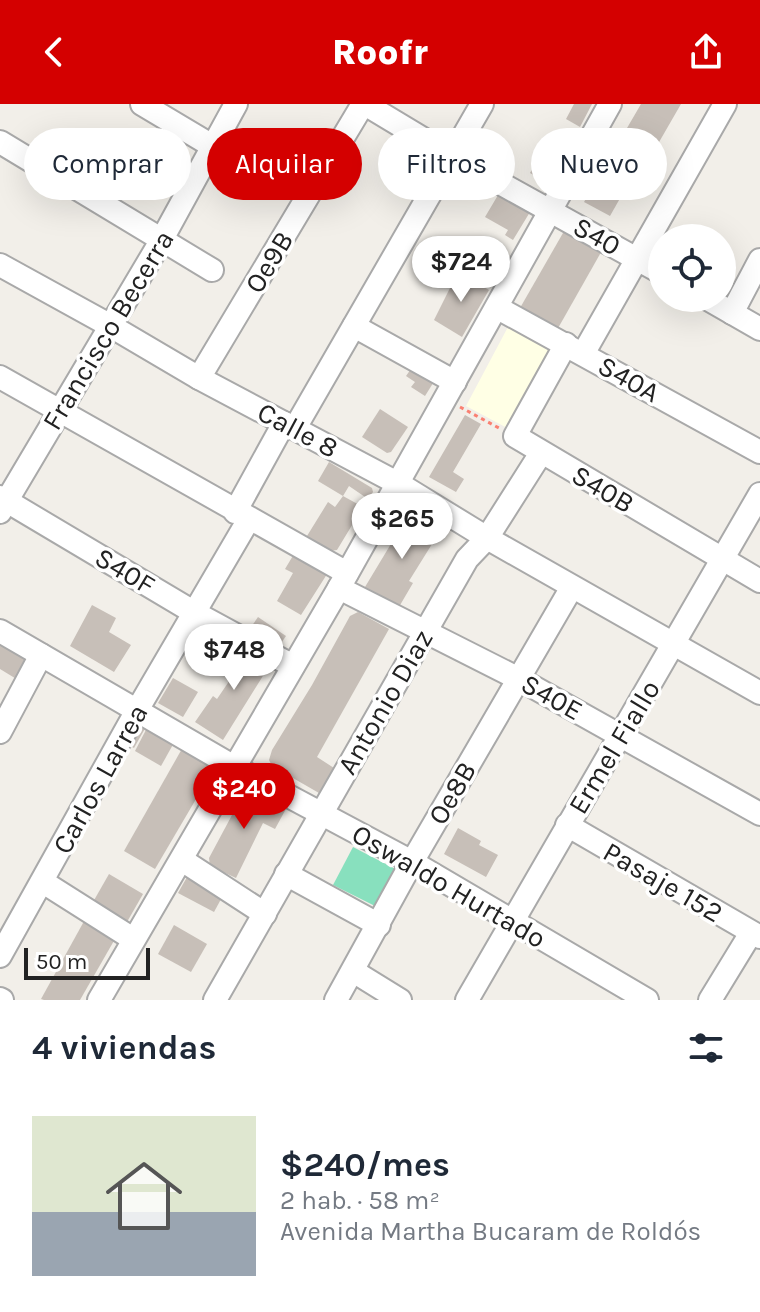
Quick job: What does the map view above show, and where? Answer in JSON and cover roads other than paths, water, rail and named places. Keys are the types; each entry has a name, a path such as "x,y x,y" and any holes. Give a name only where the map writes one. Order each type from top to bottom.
{"street":[{"path":"142,104 207,143"},
{"name":"Francisco Becerra","path":"224,128 236,104"},
{"name":"S40","path":"364,104 404,128"},
{"name":"Oe9B","path":"199,378 364,104"},
{"name":"Carlos Larrea","path":"469,128 482,104"},
{"path":"99,1000 399,484 610,104"},
{"path":"574,349 637,258 725,104"},
{"path":"0,142 212,270"},
{"name":"Francisco Becerra","path":"2,503 60,412 207,159"},
{"name":"S40","path":"515,191 648,265"},
{"name":"Carlos Larrea","path":"0,956 8,922 43,882 136,712 195,613 290,426 354,326 428,200"},
{"path":"760,260 732,313 760,329"},
{"name":"Calle 8","path":"1,270 109,325 199,378 399,484 487,538 760,693"},
{"name":"S40A","path":"498,308 760,452"},
{"path":"354,326 451,391"},
{"name":"S40B","path":"574,349 515,436 760,581"},
{"name":"S40E","path":"0,377 242,516 425,632 519,679 760,814"},
{"name":"Antonio Diaz","path":"215,1000 467,559 487,538 541,453"},
{"name":"Ermel Fiallo","path":"467,1000 760,494"},
{"name":"S40F","path":"2,503 293,666"},
{"name":"Oe8B","path":"336,1000 412,862 572,587"},
{"name":"Oswaldo Hurtado","path":"0,631 136,712 412,862 647,1000"},
{"path":"0,732 41,655"},
{"name":"Pasaje 152","path":"567,825 755,935"},
{"path":"182,860 265,914"},
{"path":"286,874 379,925"},
{"path":"43,882 133,939"},
{"path":"710,1000 755,935"},
{"path":"353,971 400,1000"}]}
